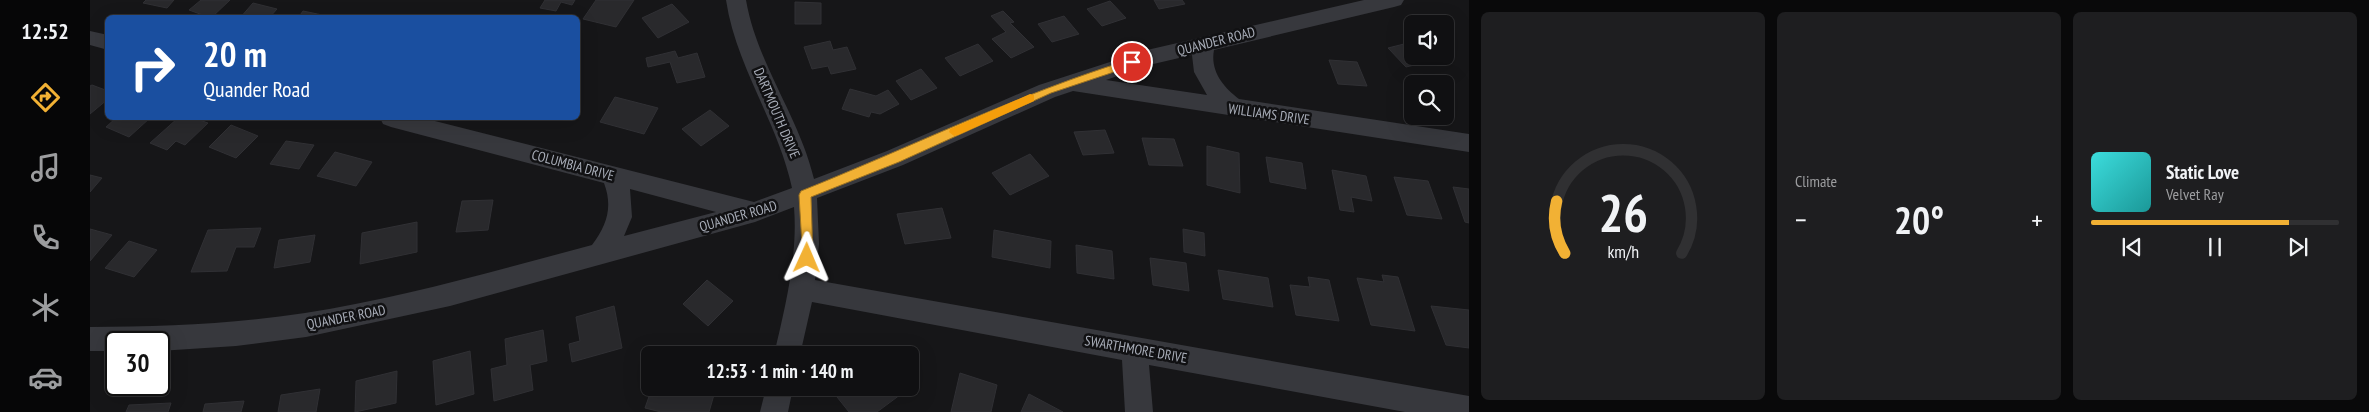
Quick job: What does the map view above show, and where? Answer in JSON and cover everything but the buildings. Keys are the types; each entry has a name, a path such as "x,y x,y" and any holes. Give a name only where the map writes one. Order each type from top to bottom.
{"street":[{"name":"DARTMOUTH DRIVE","path":"736,0 747,44 795,151 805,195 807,258 789,346"},
{"name":"QUANDER ROAD","path":"90,339 144,339 236,334 306,325 450,294 755,212 805,195 1069,82 1147,58 1205,43 1394,0"},
{"path":"90,38 105,42"},
{"path":"1205,43 1202,60 1208,80 1225,101 1236,109"},
{"name":"WILLIAMS DRIVE","path":"1069,82 1236,109 1469,143"},
{"name":"COLUMBIA DRIVE","path":"399,120 755,212"},
{"path":"600,254 618,225 622,206 621,193 613,176"},
{"name":"SWARTHMORE DRIVE","path":"802,289 1469,410"},
{"path":"1135,349 1139,412"},
{"path":"774,412 778,396"}],"slow traffic":[{"path":"954,132 1030,98"}],"route":[{"path":"807,258 805,195 1069,82 1132,62"}]}
